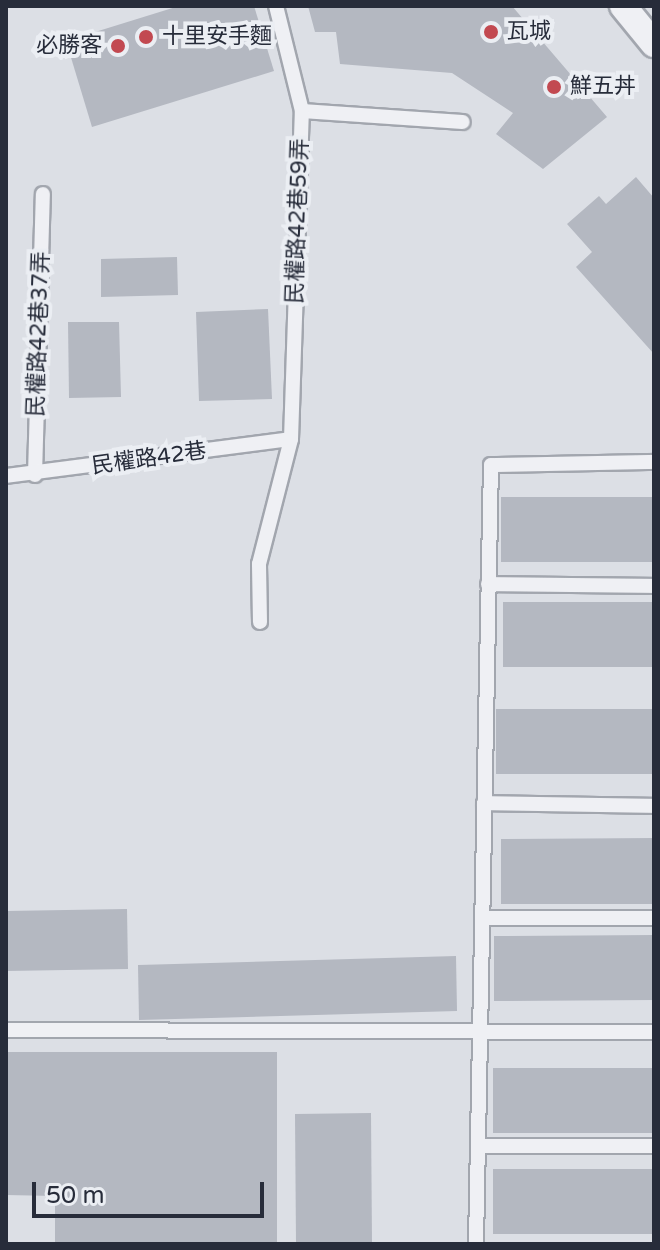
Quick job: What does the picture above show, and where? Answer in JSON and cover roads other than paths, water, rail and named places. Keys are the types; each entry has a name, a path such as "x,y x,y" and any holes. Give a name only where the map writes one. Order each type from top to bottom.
{"street":[{"path":"623,6 654,44"}],"lane":[{"name":"民權路42巷59弄","path":"260,622 259,564 291,439 302,111 276,6"},
{"path":"302,111 463,122"},
{"name":"民權路42巷37弄","path":"35,475 43,194"},
{"name":"民權路42巷","path":"6,476 35,475 291,439"},
{"path":"476,1244 491,465 654,462"},
{"path":"488,584 654,586"},
{"path":"484,803 654,806"},
{"path":"482,918 654,918"},
{"path":"6,1030 480,1029 654,1032"},
{"path":"478,1146 654,1146"}],"place":[{"name":"瓦城","path":"491,32"},
{"name":"十里安手麵","path":"146,37"},
{"name":"必勝客","path":"118,46"},
{"name":"鮮五丼","path":"554,87"}]}
